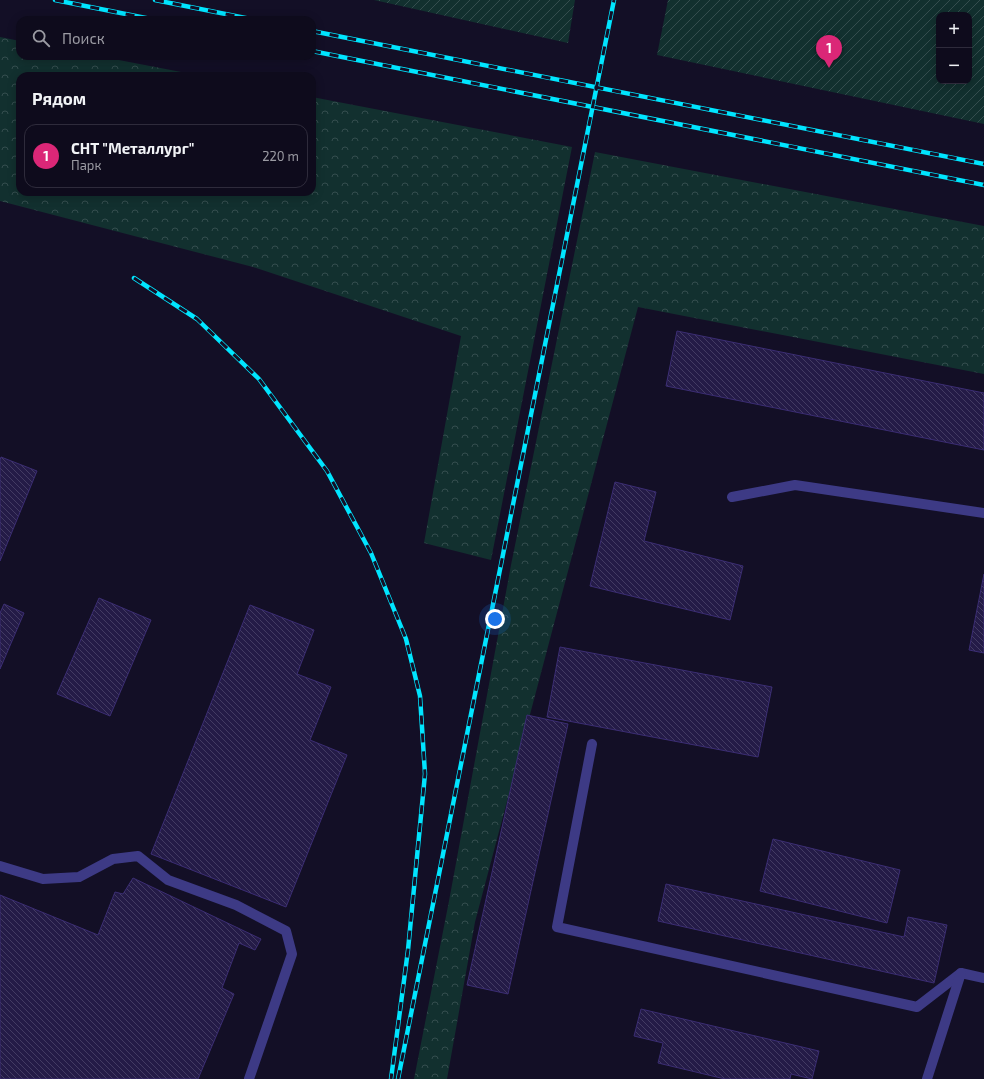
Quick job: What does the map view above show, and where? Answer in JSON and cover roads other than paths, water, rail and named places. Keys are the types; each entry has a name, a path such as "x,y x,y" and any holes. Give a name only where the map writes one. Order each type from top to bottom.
{"lane":[{"path":"732,497 795,484 984,513"},
{"path":"592,744 557,927 917,1007 961,973 984,978"},
{"path":"0,866 43,879 79,877 113,859 138,856 168,880 236,905 286,931 292,954 249,1079"},
{"path":"927,1079 961,973"}],"railway":[{"path":"55,0 136,16"},
{"path":"155,0 236,16"},
{"path":"398,1079 614,0"},
{"path":"316,32 984,164"},
{"path":"316,52 984,185"},
{"path":"134,278 197,319 259,379 327,471 371,553 406,639 420,696 425,774 408,950 391,1079"}],"place":[{"name":"СНТ \"Металлург\"","path":"829,68"}]}
